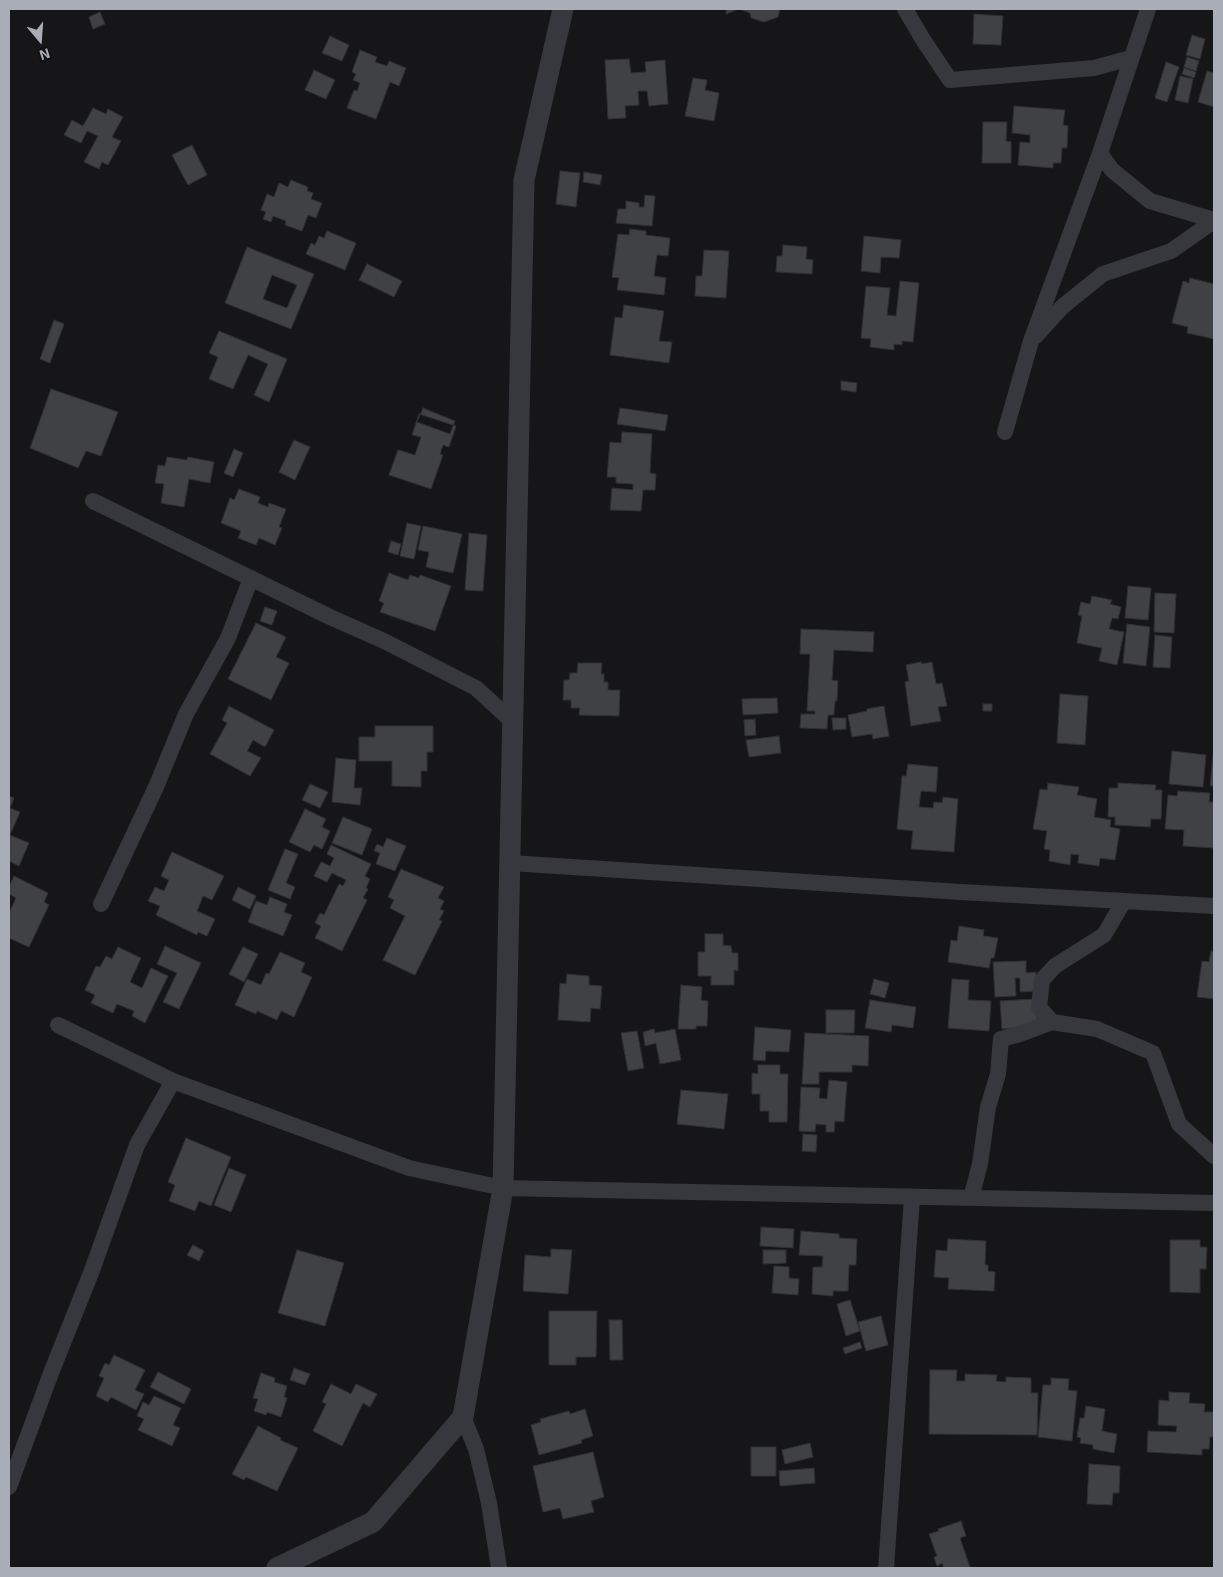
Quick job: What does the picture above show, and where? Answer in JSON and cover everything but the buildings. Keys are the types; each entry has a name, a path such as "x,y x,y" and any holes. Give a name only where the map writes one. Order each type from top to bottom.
{"street":[{"path":"277,1568 373,1522 463,1417 503,1188 524,180 563,9"},
{"path":"905,9 950,80 1094,68 1130,58"},
{"path":"1005,432 1031,341 1100,153 1130,58 1148,9"},
{"path":"1100,153 1112,170 1150,201 1214,220"},
{"path":"1031,341 1062,307 1103,274 1171,250 1214,220"},
{"path":"93,500 384,641 476,688 512,721"},
{"path":"101,904 156,787 186,714 228,638 252,578"},
{"path":"510,863 1214,906"},
{"path":"1052,1022 1039,1007 1042,980 1054,966 1104,935 1124,901"},
{"path":"971,1198 980,1164 988,1108 998,1074 1001,1039 1052,1022 1097,1029 1153,1054 1179,1124 1214,1156"},
{"path":"58,1025 173,1082 409,1168 503,1188 1214,1203"},
{"path":"9,1487 50,1373 91,1274 137,1145 173,1082"},
{"path":"886,1568 912,1196"},
{"path":"463,1417 481,1467 489,1503 499,1568"}]}
